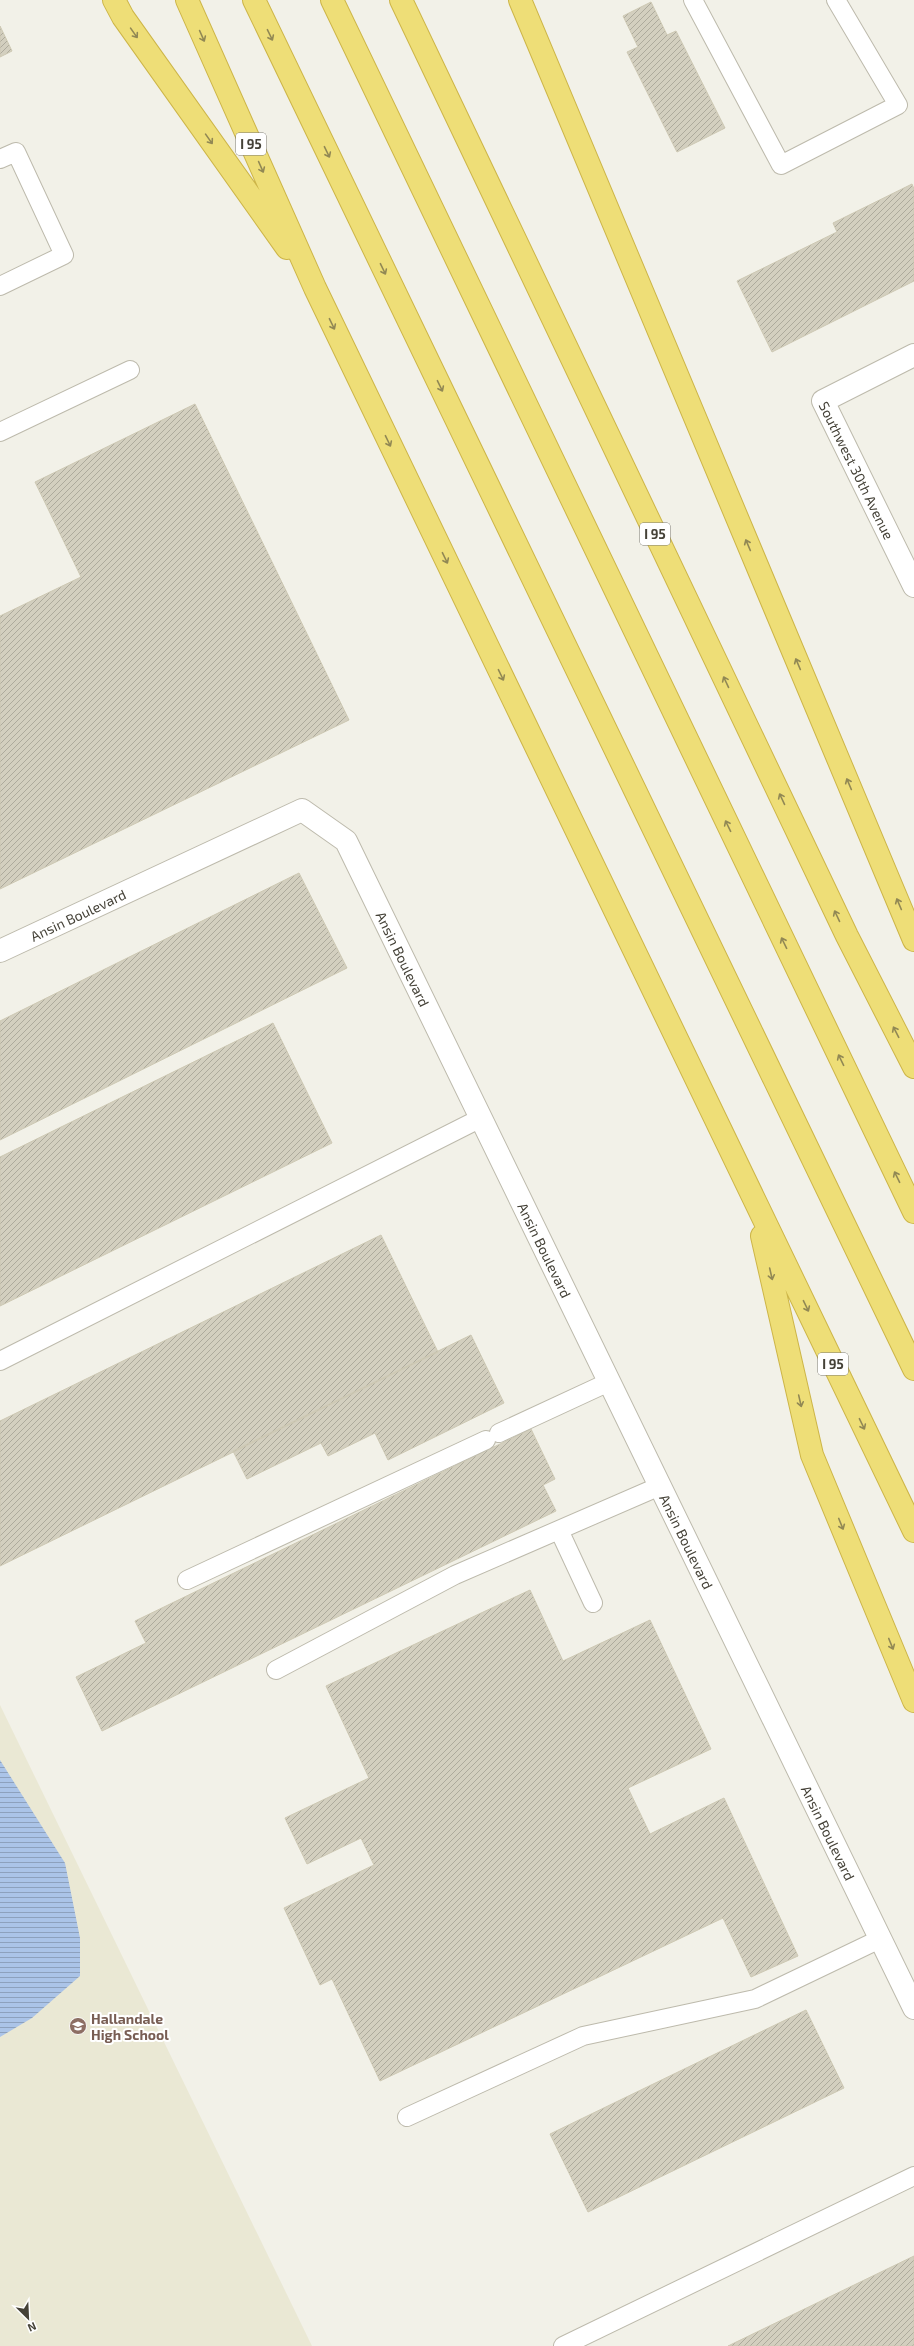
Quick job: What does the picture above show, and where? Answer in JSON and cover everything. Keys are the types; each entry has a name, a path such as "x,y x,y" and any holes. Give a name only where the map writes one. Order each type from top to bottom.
{"highway":[{"path":"114,0 123,17 315,288"},
{"name":"I 95","path":"187,0 315,288 914,1531"},
{"path":"254,0 914,1369"},
{"path":"331,0 914,1212"},
{"name":"I 95","path":"401,0 847,936 914,1067"},
{"path":"520,0 914,940"},
{"path":"752,1196 812,1455 914,1700"}],"street":[{"name":"Southwest 30th Avenue","path":"914,355 823,401 914,586"},
{"name":"Ansin Boulevard","path":"0,952 302,810 346,841 914,2008"}],"lane":[{"path":"693,0 780,165 898,105 836,0"},
{"path":"0,160 16,152 64,255 0,286"},
{"path":"0,432 130,370"},
{"path":"0,1361 480,1118"},
{"path":"187,1580 609,1382"},
{"path":"276,1670 455,1575 660,1486"},
{"path":"559,1530 593,1603"},
{"path":"407,2117 583,2036 755,1999 880,1939"},
{"path":"563,2346 914,2176"}],"shaded area":[{"name":"Hallandale High School","path":"0,1705 312,2346 0,2346"}],"water":[{"path":"0,1760 65,1863 80,1938 80,1976 32,2018 0,2037"}],"building":[{"path":"651,2 667,35 676,31 725,128 677,152 627,52 638,47 623,16"},
{"path":"0,26 12,51 0,57"},
{"path":"912,184 914,189 914,281 772,352 737,281 837,232 833,223"},
{"path":"195,404 349,720 0,889 0,616 81,577 35,482"},
{"path":"299,873 347,968 0,1140 0,1021"},
{"path":"273,1023 332,1143 0,1306 0,1157"},
{"path":"381,1235 438,1352 0,1566 0,1421"},
{"path":"471,1335 504,1403 388,1460 375,1433 328,1456 321,1443 247,1479 233,1451"},
{"path":"531,1429 555,1479 543,1485 556,1511 102,1731 76,1677 146,1643 135,1621"},
{"path":"530,1590 563,1661 650,1620 711,1749 628,1788 650,1834 724,1798 798,1956 751,1977 723,1918 380,2081 332,1979 320,1985 284,1908 374,1865 361,1838 307,1864 285,1818 369,1778 326,1686"},
{"path":"806,2010 844,2088 588,2212 550,2134"},
{"path":"914,2256 914,2346 728,2346"}],"place":[{"name":"Hallandale High School","path":"78,2026"}]}
